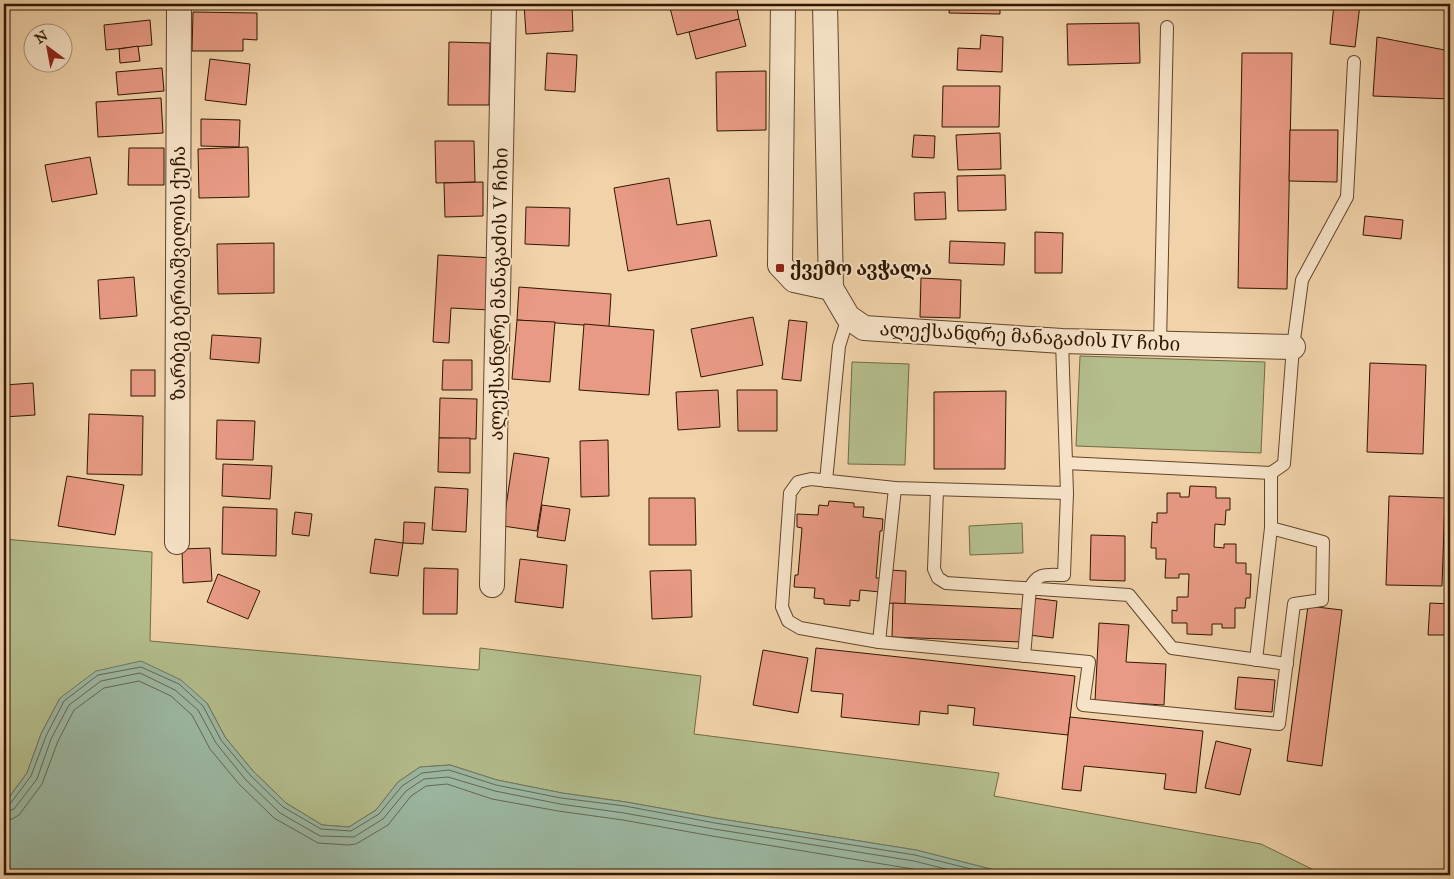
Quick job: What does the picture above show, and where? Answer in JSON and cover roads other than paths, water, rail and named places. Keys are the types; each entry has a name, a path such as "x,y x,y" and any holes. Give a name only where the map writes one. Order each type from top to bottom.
{"street":[{"name":"ზარბეგ ბერიაშვილის ქუჩა","path":"177,542 179,4"},
{"name":"ალექსანდრე მანაგაძის V ჩიხი","path":"492,585 504,4"},
{"path":"783,4 780,265 794,280 831,288"},
{"path":"825,4 831,288 848,317"},
{"name":"ალექსანდრე მანაგაძის IV ჩიხი","path":"848,317 864,328 1062,340 1293,347"}],"lane":[{"path":"1160,343 1166,27"},
{"path":"1066,463 1271,473 1284,464 1293,347 1302,280 1347,197 1354,62"},
{"path":"826,480 839,346 848,317"},
{"path":"1024,656 1030,588 1034,579 1043,575 1064,576 1067,493 1062,340"},
{"path":"1256,660 1271,528 1271,473"},
{"path":"1067,493 895,488 810,479 798,482 790,493 782,607 788,621 800,628 878,642 1089,662 1083,705 1279,724 1294,604 1322,600 1323,542 1271,528"},
{"path":"878,642 895,488"},
{"path":"937,490 934,569 938,578 946,583 1128,595 1172,648 1287,664"}],"water":[{"path":"141,661 181,680 207,703 225,737 253,771 286,803 322,825 349,827 376,810 398,782 420,767 450,765 497,780 562,793 916,850 1014,875 4,875 4,804 27,773 41,734 60,698 96,671"}],"place":[{"name":"ქვემო ავჭალა","path":"780,268"}]}
